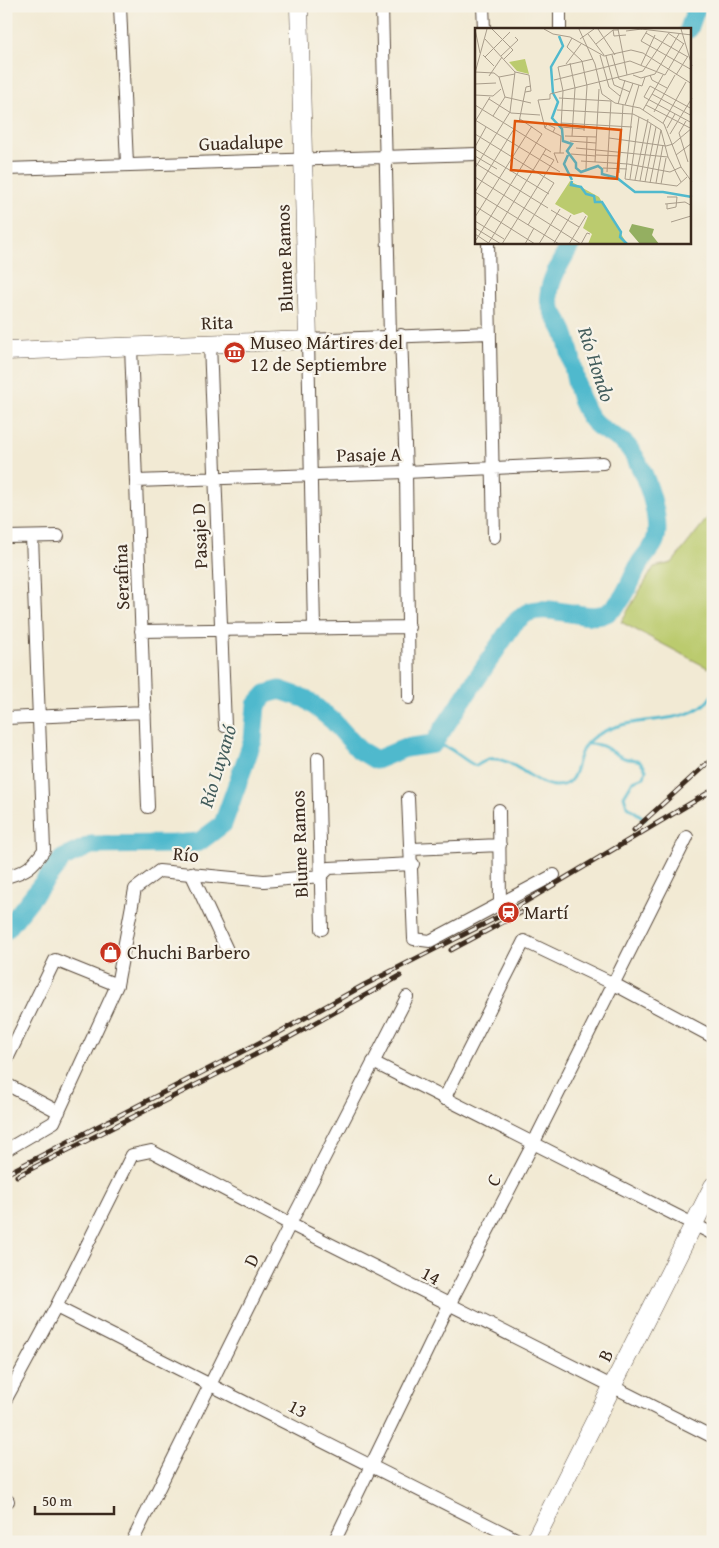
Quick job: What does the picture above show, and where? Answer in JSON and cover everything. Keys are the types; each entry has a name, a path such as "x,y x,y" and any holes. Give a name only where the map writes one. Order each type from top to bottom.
{"street":[{"path":"120,6 127,164"},
{"name":"Blume Ramos","path":"299,6 314,629"},
{"path":"382,6 386,156 406,472 409,698"},
{"path":"483,6 484,28"},
{"path":"560,6 560,28"},
{"name":"Guadalupe","path":"6,169 475,154"},
{"path":"488,244 494,537"},
{"name":"Rita","path":"6,351 490,333"},
{"name":"Pasaje D","path":"210,344 225,726"},
{"name":"Serafina","path":"131,346 148,806"},
{"name":"Pasaje A","path":"136,481 603,463"},
{"path":"6,877 24,872 44,850 32,536"},
{"path":"6,537 58,536"},
{"path":"141,631 409,627"},
{"path":"6,718 145,712"},
{"name":"Blume Ramos","path":"318,758 322,929"},
{"path":"408,798 413,864 414,939 430,941 554,875"},
{"path":"499,810 500,904"},
{"name":"C","path":"334,1542 449,1305 533,1144 687,836"},
{"path":"412,849 500,845"},
{"name":"Río","path":"6,1150 54,1122 117,985 136,890 159,871 264,881 321,876 329,868 413,864"},
{"path":"191,873 226,950"},
{"path":"444,1099 524,941 612,984 713,1037"},
{"path":"6,1061 55,960 117,985"},
{"name":"D","path":"132,1542 290,1224 407,997"},
{"path":"373,1062 713,1234"},
{"path":"6,1084 58,1112"},
{"name":"14","path":"56,1307 132,1154 151,1151 449,1305 713,1437"},
{"name":"B","path":"534,1542 713,1186"},
{"path":"6,1399 56,1307"},
{"name":"13","path":"56,1307 522,1542"}],"green space":[{"path":"713,511 713,664 708,668 621,622 654,567 672,563"}],"waterway":[{"name":"Río Hondo","path":"689,28 697,6"},
{"name":"Río Hondo","path":"6,930 62,859 91,845 199,842 223,824 253,740 256,705 266,694 280,690 306,699 333,721 359,750 376,760 405,748 433,744 514,623 525,614 539,610 550,610 593,616 602,615 610,611 620,601 640,563 655,541 657,531 656,519 644,475 631,451 624,443 597,425 589,416 584,406 577,385 568,343 550,305 549,294 552,281 571,244"},
{"name":"Río Luyanó","path":"433,744 450,749 476,766 489,759 497,759 548,785 564,785 573,777 584,747 596,735 624,724 680,716 704,704 713,694"},
{"path":"587,744 603,746 619,756 641,762 646,770 644,777 633,781 624,796 627,806 645,819"}],"railway":[{"path":"634,830 713,758"},
{"path":"6,1174 276,1034 364,985 508,912 713,790"},
{"path":"451,950 522,912"},
{"path":"17,1176 290,1037 400,976"}],"place":[{"name":"Museo Mártires del 12 de Septiembre","path":"234,353"},
{"name":"Martí","path":"508,912"},
{"name":"Chuchi Barbero","path":"111,952"}]}
